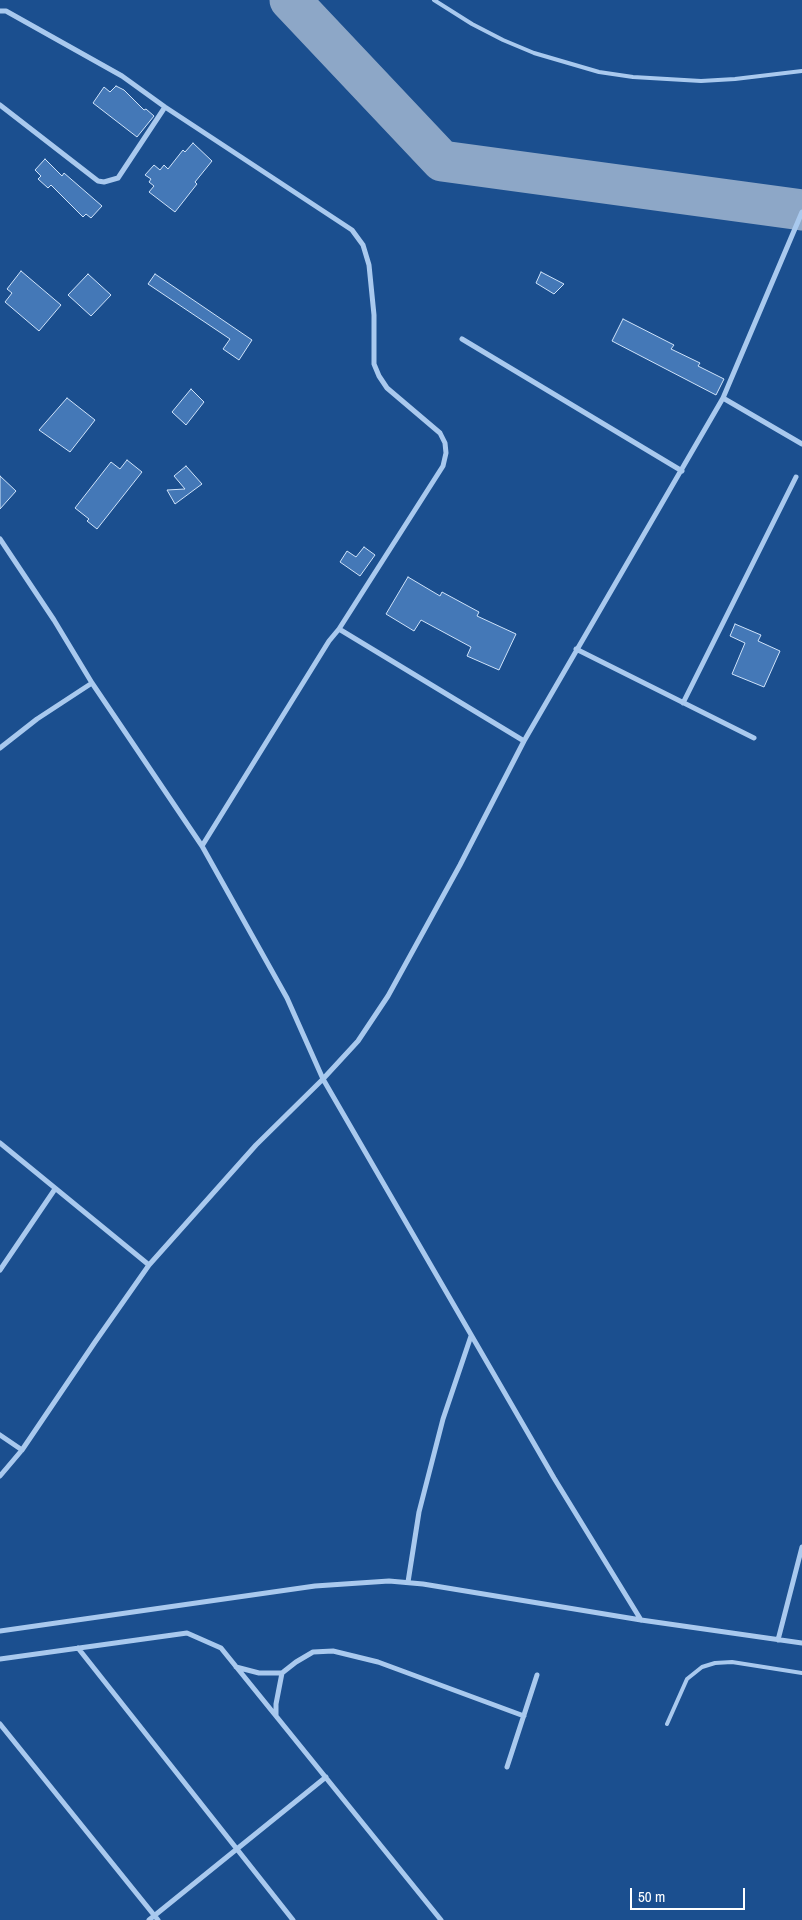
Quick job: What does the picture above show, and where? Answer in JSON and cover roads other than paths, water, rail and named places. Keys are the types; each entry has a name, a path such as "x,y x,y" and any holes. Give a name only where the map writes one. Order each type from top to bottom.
{"street":[{"path":"0,11 6,12 122,76 165,107 352,230 362,245 369,265 374,314 374,364 379,376 387,388 440,433 445,443 446,453 443,466 339,629 329,641 202,846"},
{"path":"0,105 98,181 104,182 118,178 165,107"},
{"path":"0,1476 22,1450 150,1265 256,1145 323,1079 358,1041 388,996 460,865 524,741 576,649 682,471 722,398 802,212"},
{"path":"462,339 682,471"},
{"path":"722,398 802,444"},
{"path":"684,703 796,477"},
{"path":"0,539 54,620 92,682 202,846 287,998 323,1079 554,1478 641,1620"},
{"path":"339,629 524,741"},
{"path":"576,649 754,738"},
{"path":"0,748 37,719 92,682"},
{"path":"0,1143 150,1265"},
{"path":"0,1270 55,1189"},
{"path":"408,1582 424,1493 444,1419 471,1336"},
{"path":"0,1435 22,1450"},
{"path":"778,1640 802,1547"},
{"path":"0,1631 315,1586 390,1581 408,1582 641,1620 802,1643"},
{"path":"0,1659 187,1633 221,1648 441,1920"},
{"path":"78,1648 293,1920"},
{"path":"236,1666 259,1673 282,1673 313,1652 334,1651 378,1662 524,1716"},
{"path":"276,1716 276,1704 282,1673"},
{"path":"507,1767 538,1675"},
{"path":"0,1724 156,1918"},
{"path":"149,1920 156,1918 326,1777"}],"lane":[{"path":"434,0 502,40 566,63 599,72 650,79 701,81 802,71"},
{"path":"667,1724 687,1679 702,1667 715,1663 732,1662 802,1673"}]}
